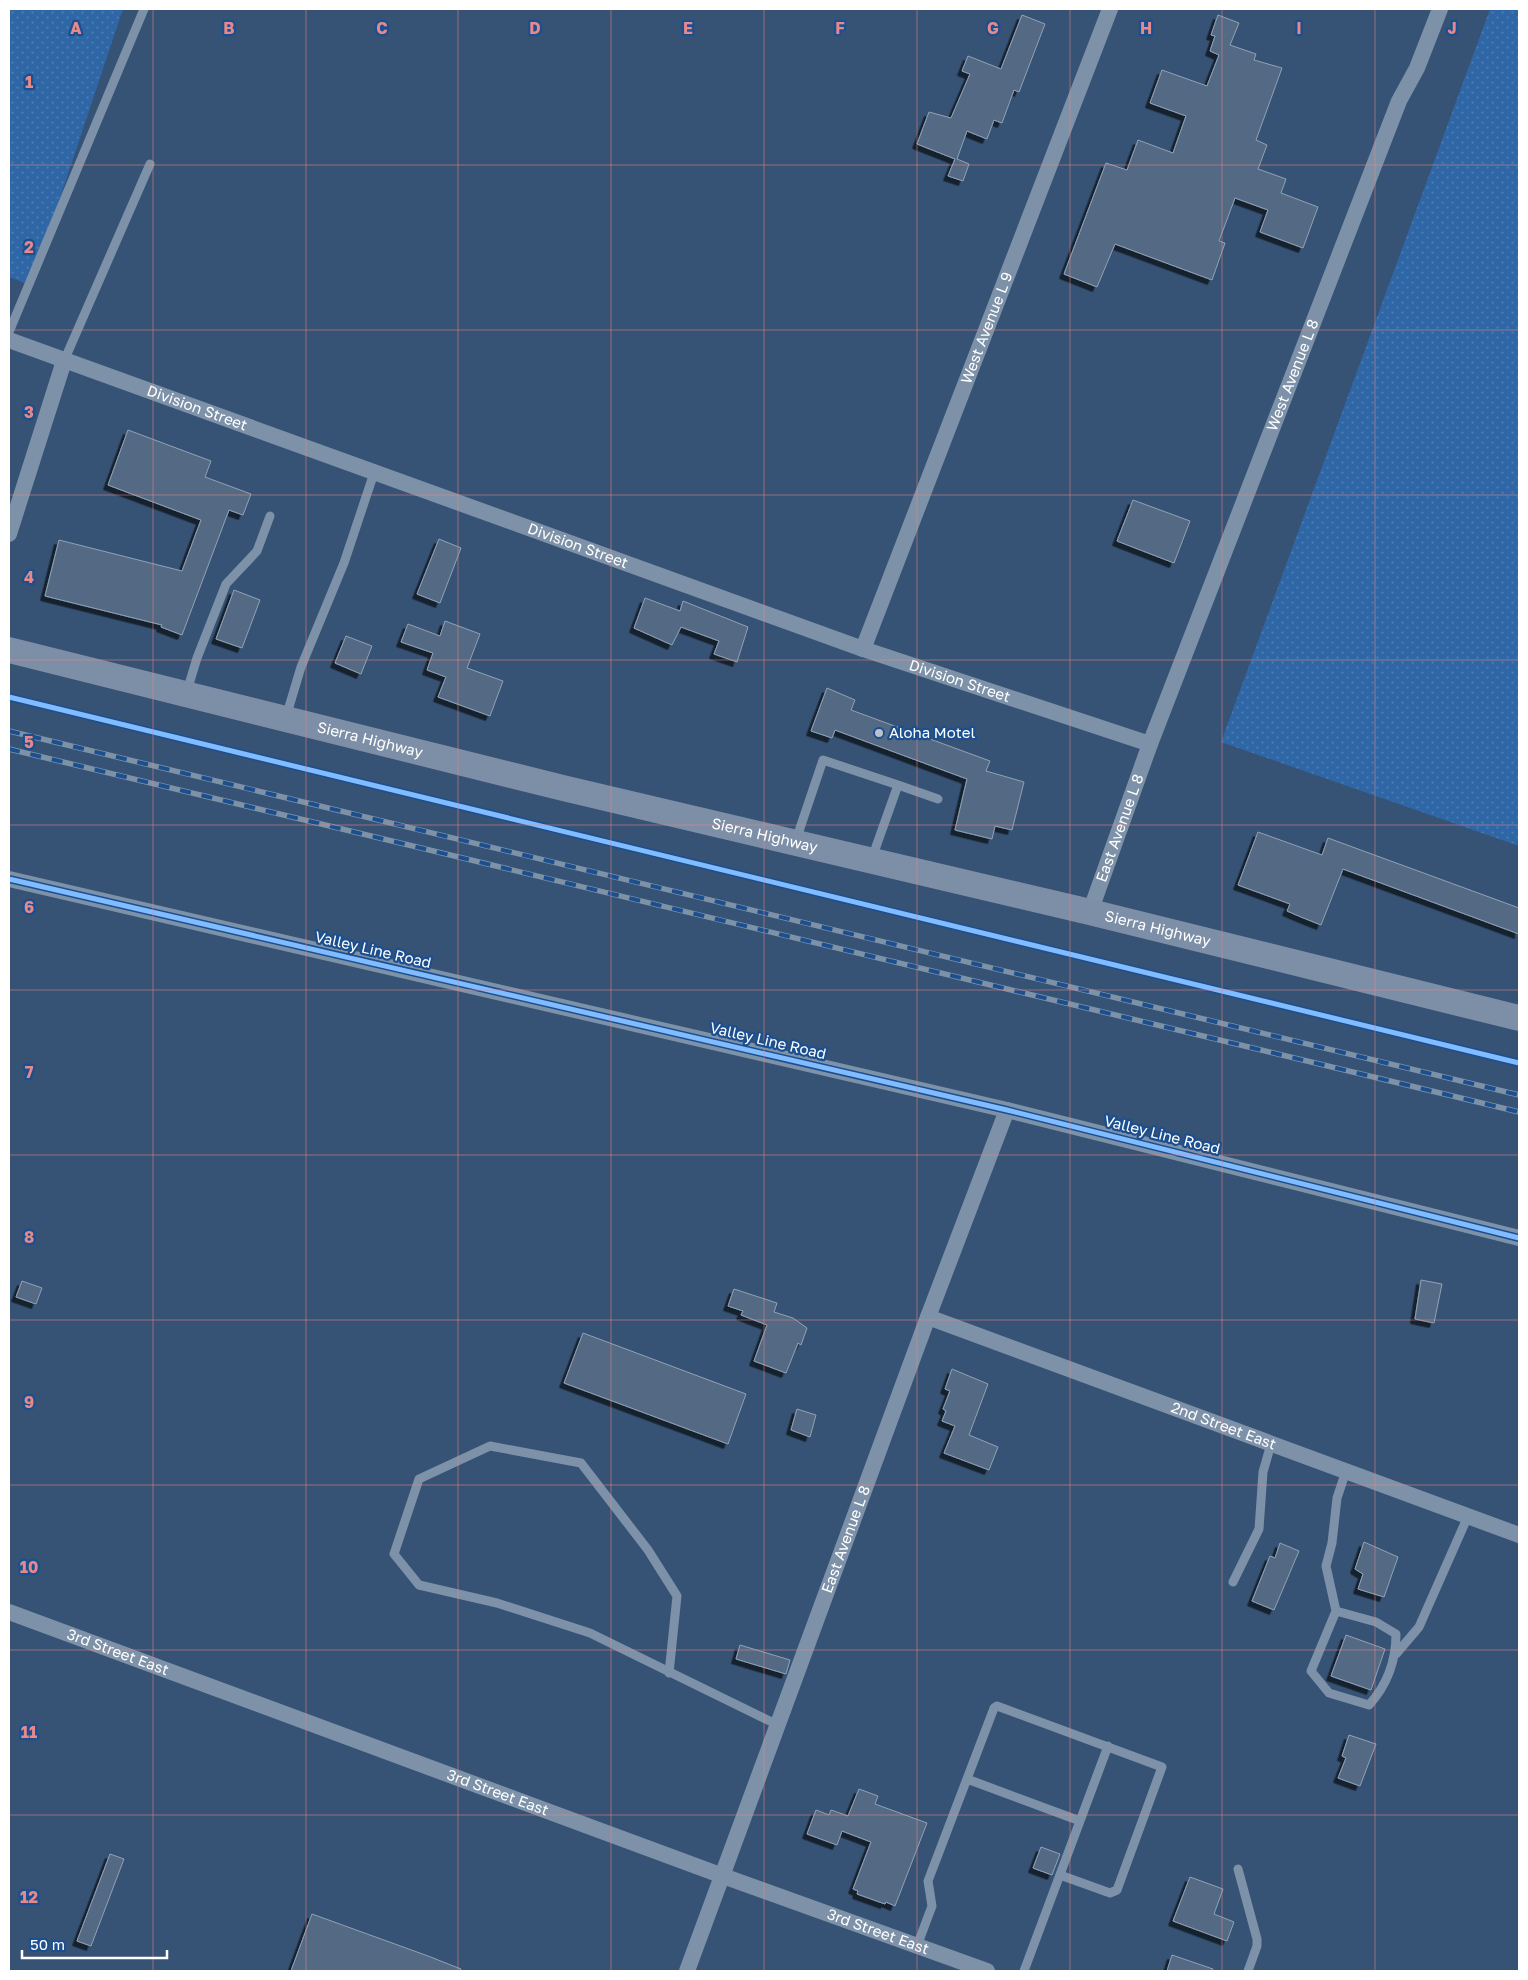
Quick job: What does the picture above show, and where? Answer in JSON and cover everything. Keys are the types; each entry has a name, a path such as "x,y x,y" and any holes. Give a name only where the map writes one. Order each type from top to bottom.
{"main road":[{"name":"Sierra Highway","path":"9,650 563,788 1090,912 1519,1018"}],"street":[{"name":"West Avenue L 9","path":"863,649 1110,9"},
{"name":"West Avenue L 8","path":"1150,744 1399,100 1417,68 1440,9"},
{"name":"Division Street","path":"9,340 863,649 1150,744"},
{"path":"9,534 64,361"},
{"name":"East Avenue L 8","path":"1090,912 1150,744"},
{"name":"Valley Line Road","path":"9,879 1007,1110 1519,1238"},
{"name":"East Avenue L 8","path":"687,1971 928,1317 1007,1110"},
{"name":"2nd Street East","path":"928,1317 1519,1535"},
{"name":"3rd Street East","path":"9,1612 723,1876 987,1971"}],"lane":[{"path":"9,332 144,9"},
{"path":"64,361 150,164"},
{"path":"285,719 301,667 344,563 374,473"},
{"path":"186,694 197,658 226,584 257,551 270,516"},
{"path":"795,843 822,760 938,799"},
{"path":"871,861 898,785"},
{"path":"1233,1582 1259,1529 1263,1502 1263,1472 1271,1444"},
{"path":"669,1673 677,1596 648,1550 581,1463 490,1446 419,1479 394,1554 419,1585 497,1603 590,1633 669,1673 778,1725"},
{"path":"1346,1471 1337,1498 1332,1543 1326,1566 1336,1611 1311,1672 1329,1693 1369,1705 1382,1691 1396,1654 1419,1627 1468,1516"},
{"path":"1336,1611 1376,1622 1396,1634 1396,1654"},
{"path":"917,1946 932,1906 928,1881 994,1708 997,1706 1162,1767 1117,1890 1110,1894 1060,1875"},
{"path":"1024,1971 1108,1746"},
{"path":"967,1779 1080,1821"},
{"path":"1238,1869 1257,1939 1257,1946 1248,1971"}],"shaded area":[{"path":"9,9 123,9 31,285 9,277"},
{"path":"1490,9 1519,9 1519,846 1221,742"}],"building":[{"path":"1022,15 1045,24 1019,92 1014,90 1002,123 994,120 987,139 967,131 957,159 969,164 963,181 948,176 955,159 917,144 929,112 951,118 970,74 962,71 968,56 1001,69"},
{"path":"1218,15 1239,23 1230,45 1256,54 1254,60 1282,68 1256,140 1267,145 1258,169 1286,179 1281,193 1318,207 1303,248 1260,232 1268,210 1235,198 1219,241 1225,243 1212,280 1115,244 1097,287 1064,274 1106,163 1127,170 1138,140 1173,153 1186,116 1150,103 1162,70 1207,86 1219,55 1210,51 1215,36 1211,35"},
{"path":"128,430 211,461 205,477 251,494 243,515 229,510 182,635 161,627 162,625 45,596 59,540 182,571 201,520 108,485"},
{"path":"1133,500 1190,521 1174,563 1117,541"},
{"path":"439,539 461,548 440,603 417,594"},
{"path":"234,590 260,600 242,648 216,639"},
{"path":"645,598 680,611 683,601 748,627 737,662 714,654 719,641 681,627 672,645 634,628"},
{"path":"445,621 480,634 467,668 503,681 490,716 438,697 446,677 427,670 433,653 401,642 408,624 440,636"},
{"path":"346,636 372,646 361,674 335,663"},
{"path":"827,688 855,700 851,710 990,761 986,771 1024,782 1012,830 995,826 992,839 955,830 967,779 835,730 832,738 811,731"},
{"path":"1258,832 1322,855 1328,838 1519,908 1519,934 1343,869 1321,925 1287,911 1290,904 1238,885"},
{"path":"1421,1280 1442,1284 1434,1323 1415,1319"},
{"path":"22,1281 42,1288 36,1304 16,1297"},
{"path":"734,1289 777,1303 774,1312 793,1318 807,1328 801,1345 798,1343 786,1373 754,1361 767,1325 741,1315 743,1311 728,1306"},
{"path":"583,1333 746,1394 728,1444 564,1383"},
{"path":"952,1369 988,1384 969,1435 998,1447 989,1470 944,1453 955,1426 942,1421 946,1411 943,1409 950,1391 945,1389"},
{"path":"797,1409 816,1415 810,1437 791,1430"},
{"path":"1364,1542 1398,1557 1384,1597 1358,1589 1363,1574 1355,1569"},
{"path":"1280,1543 1299,1551 1274,1610 1252,1601 1270,1556 1275,1558"},
{"path":"1346,1635 1385,1649 1371,1690 1331,1676"},
{"path":"740,1645 790,1660 786,1674 736,1659"},
{"path":"1349,1735 1376,1744 1360,1786 1338,1778 1346,1758 1342,1756"},
{"path":"859,1789 878,1796 875,1804 927,1823 895,1906 857,1894 858,1891 853,1889 871,1842 842,1831 837,1845 807,1834 816,1810 829,1815 831,1810 848,1816"},
{"path":"1041,1847 1060,1854 1052,1875 1033,1868"},
{"path":"110,1854 124,1859 91,1946 77,1941"},
{"path":"1190,1877 1223,1889 1214,1914 1234,1922 1227,1941 1173,1921"},
{"path":"312,1914 461,1969 460,1971 291,1971"},
{"path":"1172,1955 1213,1969 1212,1971 1167,1971"}],"railway":[{"path":"9,731 1519,1095"},
{"path":"9,749 1519,1112"}],"cycle path":[{"path":"9,697 1519,1063"},
{"path":"9,879 1007,1110 1519,1238"}],"place":[{"name":"Aloha Motel","path":"879,733"}]}
